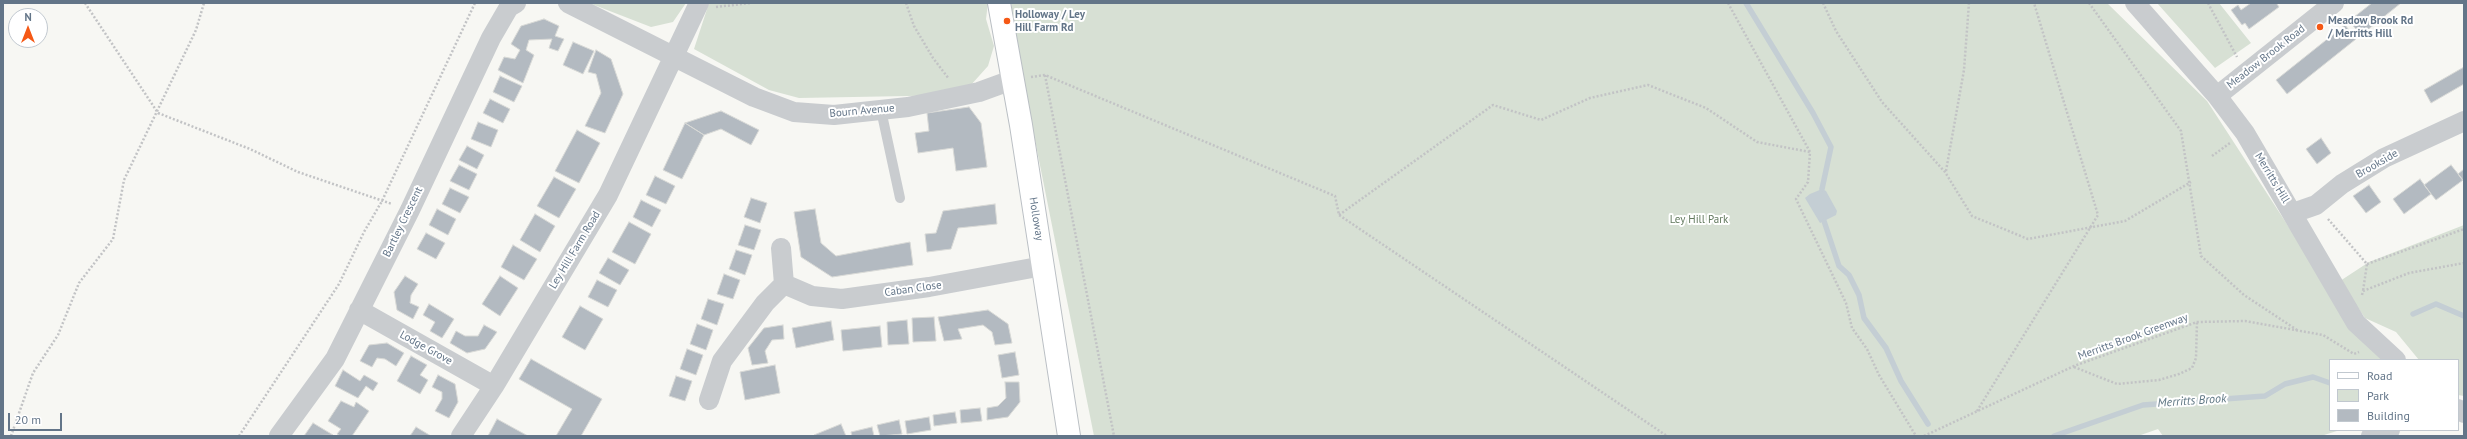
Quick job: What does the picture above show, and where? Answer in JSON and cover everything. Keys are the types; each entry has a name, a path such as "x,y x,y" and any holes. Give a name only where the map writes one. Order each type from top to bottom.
{"street":[{"name":"Bartley Crescent","path":"279,436 335,359 410,210 491,38 509,7 516,3"},
{"path":"568,3 673,56"},
{"name":"Holloway","path":"999,3 1043,266 1068,436"},
{"name":"Merritts Hill","path":"2135,3 2217,96 2245,133 2361,328 2395,359"},
{"name":"Meadow Brook Road","path":"2217,96 2334,3"},
{"name":"Ley Hill Farm Road","path":"461,436 494,386 608,194 697,6"},
{"name":"Bourn Avenue","path":"673,56 754,96 794,112 834,115 908,107 962,95 1012,80"},
{"name":"Brookside","path":"2293,213 2316,205 2342,184 2384,158 2464,121"},
{"path":"709,400 722,361 765,303 784,284 781,248"},
{"name":"Caban Close","path":"784,284 812,296 842,299 930,287 1043,266"},
{"name":"Lodge Grove","path":"359,310 494,386"},
{"path":"2371,436 2387,431"}],"lane":[{"path":"881,110 900,198"}],"path":[{"path":"85,3 157,111 250,149 298,172 410,210"},
{"path":"11,436 33,373 58,335 79,283 113,239 124,180 196,30 204,3"},
{"path":"239,436 339,284 364,232 382,201 475,3"},
{"path":"697,6 751,3"},
{"path":"906,3 914,26 933,58 962,95"},
{"path":"1728,3 1810,152 1808,182 1796,199 1846,303 1852,328 1867,349 1880,376 1916,436"},
{"path":"1823,3 1836,31 1882,102 1945,172 1972,216 2028,239 2125,222 2191,182"},
{"path":"1945,172 1964,70 1969,3"},
{"path":"1977,411 2098,215 2034,3"},
{"path":"2089,3 2181,131 2191,182 2201,256 2244,295 2298,331"},
{"path":"2208,3 2232,46"},
{"path":"1045,75 1114,436"},
{"path":"1012,80 1045,75 1335,196 1338,215 1667,436"},
{"path":"1338,215 1493,105 1541,120 1590,98 1648,85 1706,108 1757,142 1810,152"},
{"path":"2316,205 2367,264 2363,291 2361,328"},
{"path":"2367,264 2464,229"},
{"path":"2363,291 2409,273 2464,263"},
{"name":"Merritts Brook Greenway","path":"1924,436 2074,366 2197,322 2246,321 2323,335 2354,354 2378,343"},
{"path":"2074,366 2117,384 2159,380 2179,374 2192,368 2196,358 2197,322"}],"green space":[{"path":"589,3 686,3 673,22 651,27"},
{"path":"709,3 988,3 986,19 994,46 988,66 962,95 799,98 769,90 694,49"},
{"name":"Ley Hill Park","path":"1011,3 2107,3 2207,101 2355,329 2386,359 2329,359 2329,431 2337,431 2321,436 2163,436 2158,429 2138,436 1094,436 1022,75"},
{"path":"2157,3 2219,3 2251,43 2215,68"},
{"path":"2464,225 2464,396 2459,395 2459,359 2418,359 2396,332 2365,318 2340,281 2369,262"}],"shaded area":[{"path":"1822,189 1826,191 1837,211 1836,215 1820,223 1805,198"}],"building":[{"path":"2251,3 2279,3 2277,4 2279,7 2249,29 2245,23 2242,25 2231,10 2238,5 2241,10"},
{"path":"2372,3 2401,3 2361,35 2349,21"},
{"path":"544,19 559,26 555,36 564,39 558,51 549,48 552,39 529,40 526,50 534,55 523,83 498,70 504,57 515,59 520,50 511,44 521,26"},
{"path":"2345,25 2356,39 2287,94 2276,80"},
{"path":"573,42 594,51 583,74 563,65"},
{"path":"596,50 611,59 623,94 605,133 585,126 601,93 596,74 588,72"},
{"path":"2464,67 2464,84 2431,103 2424,90"},
{"path":"500,76 522,86 514,102 493,92"},
{"path":"490,99 510,109 503,123 483,113"},
{"path":"969,107 981,123 987,167 956,171 953,148 918,153 915,133 929,131 927,113"},
{"path":"721,111 759,130 751,145 721,129 704,135 685,123"},
{"path":"478,122 498,130 491,147 471,139"},
{"path":"685,123 704,135 682,179 663,170"},
{"path":"577,130 600,143 579,183 555,171"},
{"path":"2321,138 2331,153 2317,164 2306,149"},
{"path":"467,146 484,155 477,169 459,160"},
{"path":"459,165 477,174 469,190 450,181"},
{"path":"2451,165 2463,180 2436,200 2424,185"},
{"path":"2464,169 2464,182 2458,174"},
{"path":"655,176 675,186 666,204 646,195"},
{"path":"554,177 576,189 559,218 537,206"},
{"path":"2420,179 2431,194 2404,214 2393,199"},
{"path":"2369,185 2381,202 2366,213 2353,196"},
{"path":"450,188 469,197 460,213 442,204"},
{"path":"751,198 767,203 760,223 744,217"},
{"path":"641,200 661,210 652,227 633,217"},
{"path":"995,204 997,224 958,228 951,249 927,252 925,234 936,233 943,211"},
{"path":"437,209 456,219 448,235 429,225"},
{"path":"815,209 821,243 836,256 910,242 913,265 832,277 801,257 794,212"},
{"path":"535,214 555,226 540,252 520,240"},
{"path":"629,222 651,234 635,264 612,252"},
{"path":"745,225 761,230 754,250 738,245"},
{"path":"426,233 445,243 436,259 417,249"},
{"path":"513,245 537,259 524,280 501,267"},
{"path":"736,250 752,255 745,275 729,269"},
{"path":"608,258 629,270 620,285 599,273"},
{"path":"724,274 740,280 733,299 717,294"},
{"path":"405,276 418,284 411,295 410,303 419,307 413,319 397,310 394,292"},
{"path":"500,276 518,288 500,316 482,304"},
{"path":"597,280 617,290 608,307 588,297"},
{"path":"708,299 724,304 717,325 701,319"},
{"path":"429,304 454,319 442,338 430,331 435,322 423,315"},
{"path":"580,306 603,319 585,350 562,337"},
{"path":"988,310 1008,324 1012,343 995,345 992,332 983,325 958,329 962,339 944,341 938,317"},
{"path":"934,317 936,341 913,342 912,318"},
{"path":"907,320 909,344 888,345 887,322"},
{"path":"831,321 834,340 796,348 792,328"},
{"path":"697,324 713,330 706,350 690,344"},
{"path":"484,325 497,332 485,349 467,353 450,343 456,331 465,336 478,336"},
{"path":"783,325 784,339 772,340 765,351 768,363 752,365 748,348 764,328"},
{"path":"880,326 882,347 843,351 841,330"},
{"path":"387,343 404,353 396,366 385,359 377,358 372,367 360,361 369,345"},
{"path":"687,349 703,355 696,375 680,369"},
{"path":"1015,352 1019,375 1002,378 998,355"},
{"path":"411,356 427,365 420,375 428,380 420,394 397,381"},
{"path":"531,359 602,399 581,436 556,436 572,409 519,379"},
{"path":"775,365 780,393 745,400 740,372"},
{"path":"343,370 360,381 364,375 378,383 373,391 366,386 358,398 335,386"},
{"path":"438,375 455,384 458,402 449,418 435,411 442,399 442,392 432,387"},
{"path":"676,376 692,381 685,401 669,396"},
{"path":"1005,382 1019,382 1020,402 1008,417 987,420 987,408 998,406 1006,398"},
{"path":"341,401 354,407 356,402 369,411 352,436 340,436 337,434 341,429 328,421"},
{"path":"980,408 982,421 961,423 960,410"},
{"path":"955,412 957,423 934,426 933,415"},
{"path":"929,417 931,430 907,434 905,421"},
{"path":"497,419 528,436 488,436"},
{"path":"899,420 902,434 880,436 877,425"},
{"path":"313,423 333,435 304,436"},
{"path":"841,424 846,436 814,436 814,435"},
{"path":"416,427 431,436 410,436"},
{"path":"872,427 874,436 852,436 851,432"}],"waterway":[{"path":"1746,3 1813,113 1831,147 1822,189"},
{"path":"1824,221 1839,266 1849,275 1859,295 1864,318 1886,348 1901,381 1928,424"},
{"name":"Merritts Brook","path":"2413,314 2436,304 2464,316"},
{"name":"Merritts Brook","path":"2054,436 2143,405 2265,396 2285,384 2313,377 2329,383"}],"place":[{"name":"Holloway / Ley Hill Farm Rd","path":"1007,21"},
{"name":"Meadow Brook Rd / Merritts Hill","path":"2320,27"}]}
